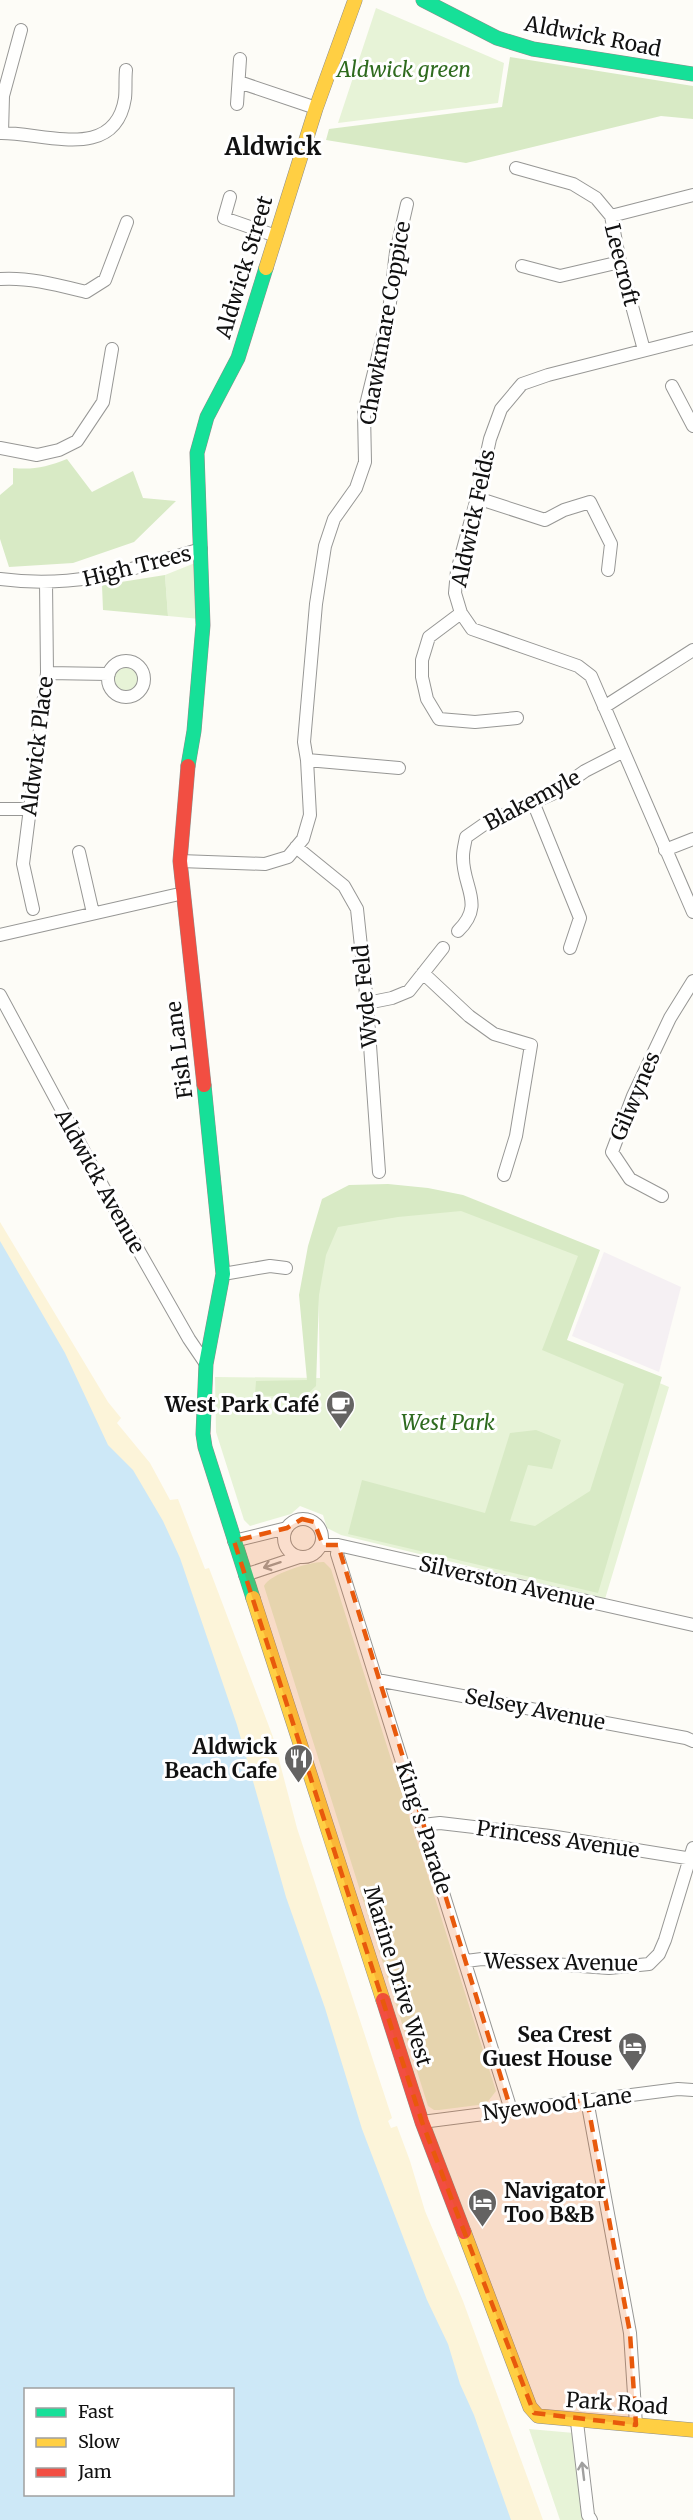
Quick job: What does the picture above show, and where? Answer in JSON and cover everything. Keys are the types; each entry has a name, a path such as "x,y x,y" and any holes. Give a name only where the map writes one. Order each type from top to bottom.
{"street":[{"name":"Aldwick Street","path":"201,549 197,453 207,417 238,358 316,108 355,0"},
{"name":"Aldwick Road","path":"423,0 497,38 533,49 693,74"},
{"path":"21,30 3,96 1,133 79,141 102,136 117,121 125,99 126,70"},
{"path":"237,104 240,59"},
{"path":"239,82 316,108"},
{"name":"Leecroft","path":"516,168 573,184 596,198 611,216 620,262 644,350"},
{"path":"611,216 693,195"},
{"path":"230,197 224,218 276,236"},
{"name":"Chawkmare Coppice","path":"296,847 303,838 309,815 304,742 316,604 325,546 334,519 356,488 365,462 364,413 389,311 396,252 407,204"},
{"path":"0,279 16,278 86,292 105,280 127,222"},
{"path":"522,266 560,276 620,262"},
{"name":"Aldwick Felds","path":"693,338 522,384 501,409 490,439 457,571 455,593 461,613 472,629 578,666 591,676 693,912"},
{"path":"0,448 37,455 60,450 77,441 104,402 112,349"},
{"path":"672,386 693,426"},
{"path":"477,498 545,520 564,510 590,502 611,544 608,570"},
{"name":"High Trees","path":"0,579 67,582 105,577 201,549"},
{"name":"Fish Lane","path":"201,549 203,625 194,731 185,782 180,861 223,1274 206,1364 203,1434 234,1541"},
{"name":"Aldwick Place","path":"33,909 23,864 48,673 46,582"},
{"path":"461,613 429,637 422,660 422,677 427,699 439,719 475,722 517,718"},
{"path":"604,707 693,650"},
{"path":"48,673 109,674"},
{"name":"Blakemyle","path":"458,931 469,921 472,907 463,857 466,837 486,823 554,793 585,771 622,752"},
{"path":"307,760 399,768"},
{"path":"533,802 571,890 580,918 570,948"},
{"path":"0,809 29,809"},
{"path":"665,850 693,839"},
{"path":"180,861 265,864 288,857 296,847"},
{"name":"Wyde Feld","path":"296,847 344,885 357,909 367,1003 379,1172"},
{"path":"79,852 93,913"},
{"path":"0,935 175,895"},
{"path":"367,1003 409,992 443,948"},
{"path":"423,973 469,1016 494,1034 544,1051"},
{"name":"Gilwynes","path":"662,1196 630,1179 612,1152 633,1096 668,1021 693,981"},
{"name":"Aldwick Avenue","path":"0,995 115,1209 189,1339 206,1364"},
{"path":"504,1175 516,1136 531,1045"},
{"path":"223,1274 270,1266 285,1268"},
{"path":"299,1557 286,1545 285,1534 291,1524 302,1519 314,1522 321,1532 321,1545"},
{"path":"234,1541 287,1528"},
{"name":"Marine Drive West","path":"234,1541 338,1853 422,2122 530,2407 537,2416"},
{"name":"Silverston Avenue","path":"245,1575 315,1553 321,1545 338,1545 692,1621"},
{"name":"King's Parade","path":"338,1545 337,1554 511,2110"},
{"name":"Selsey Avenue","path":"377,1680 693,1741"},
{"name":"Princess Avenue","path":"423,1825 440,1823 692,1855"},
{"name":"Wessex Avenue","path":"466,1961 482,1959 609,1968 649,1964 658,1954 665,1940 692,1855"},
{"name":"Nyewood Lane","path":"422,2122 678,2089 693,2090"},
{"path":"587,2100 630,2333 636,2425"},
{"name":"Park Road","path":"537,2416 577,2422 693,2430"},
{"path":"577,2422 588,2515 591,2520"}],"highlighted area":[{"path":"302,1519 314,1522 323,1545 338,1545 511,2110 587,2100 630,2333 636,2425 534,2413 422,2122 234,1541 287,1528"}],"shaded area":[{"path":"604,1252 681,1287 659,1372 572,1336"}],"green space":[{"name":"Aldwick green","path":"376,8 504,63 498,103 338,123"},
{"path":"510,57 693,86 693,119 661,116 466,163 326,140 329,129 502,107"},
{"path":"67,459 92,492 133,471 143,498 176,501 134,542 73,563 9,567 0,539 0,495 13,484 13,468 40,467"},
{"path":"195,563 200,619 168,616 165,575"},
{"path":"165,575 168,616 103,610 102,585"},
{"path":"126,664 132,665 140,673 140,685 132,693 126,694 120,693 112,685 111,679 112,673 120,665"},
{"path":"388,1184 428,1188 463,1195 600,1250 567,1340 662,1377 598,1593 348,1534 362,1480 485,1513 510,1433 536,1430 561,1440 552,1469 528,1465 510,1521 535,1526 590,1491 624,1384 542,1350 578,1256 461,1211 398,1217 338,1227 326,1255 319,1295 316,1386 303,1398 255,1395 256,1381 307,1380 299,1295 308,1246 322,1199 349,1185"},
{"name":"West Park","path":"463,1200 591,1251 557,1340 669,1387 605,1599 341,1535 327,1528 323,1515 300,1506 291,1514 250,1526 244,1520 216,1432 215,1377 320,1378 317,1222"},
{"path":"324,1562 331,1569 496,2091 486,2104 439,2110 428,2106 264,1586 274,1577 291,1569"},
{"path":"529,2429 574,2433 585,2520 560,2520"}],"sand":[{"path":"0,1222 108,1402 121,1418 117,1423 150,1463 170,1500 178,1499 205,1569 209,1568 273,1737 297,1828 392,2118 388,2121 391,2128 397,2126 425,2211 463,2301 543,2520 396,2520 0,1381"}],"water":[{"path":"0,1241 65,1353 108,1445 133,1470 163,1521 180,1558 237,1725 286,1897 325,2008 362,2129 427,2300 448,2344 460,2384 474,2415 511,2520 0,2520"}],"traffic: fast":[{"path":"423,0 497,38 533,49 693,74"},
{"path":"188,766 194,731 203,625 197,453 207,417 238,358 266,268"},
{"path":"204,1085 223,1274 206,1364 203,1434 205,1447 253,1598"}],"traffic: slow":[{"path":"266,268 316,108 355,0"},
{"path":"253,1598 383,2000"},
{"path":"464,2232 530,2407 538,2416 693,2430"}],"traffic: jam":[{"path":"188,766 180,861 204,1085"},
{"path":"383,2000 422,2122 464,2232"}],"place":[{"name":"West Park Café","path":"340,1430"},
{"name":"Aldwick Beach Cafe","path":"298,1784"},
{"name":"Sea Crest Guest House","path":"633,2072"},
{"name":"Navigator Too B&B","path":"483,2228"}],"district":[{"name":"Aldwick","path":"273,146"}]}
